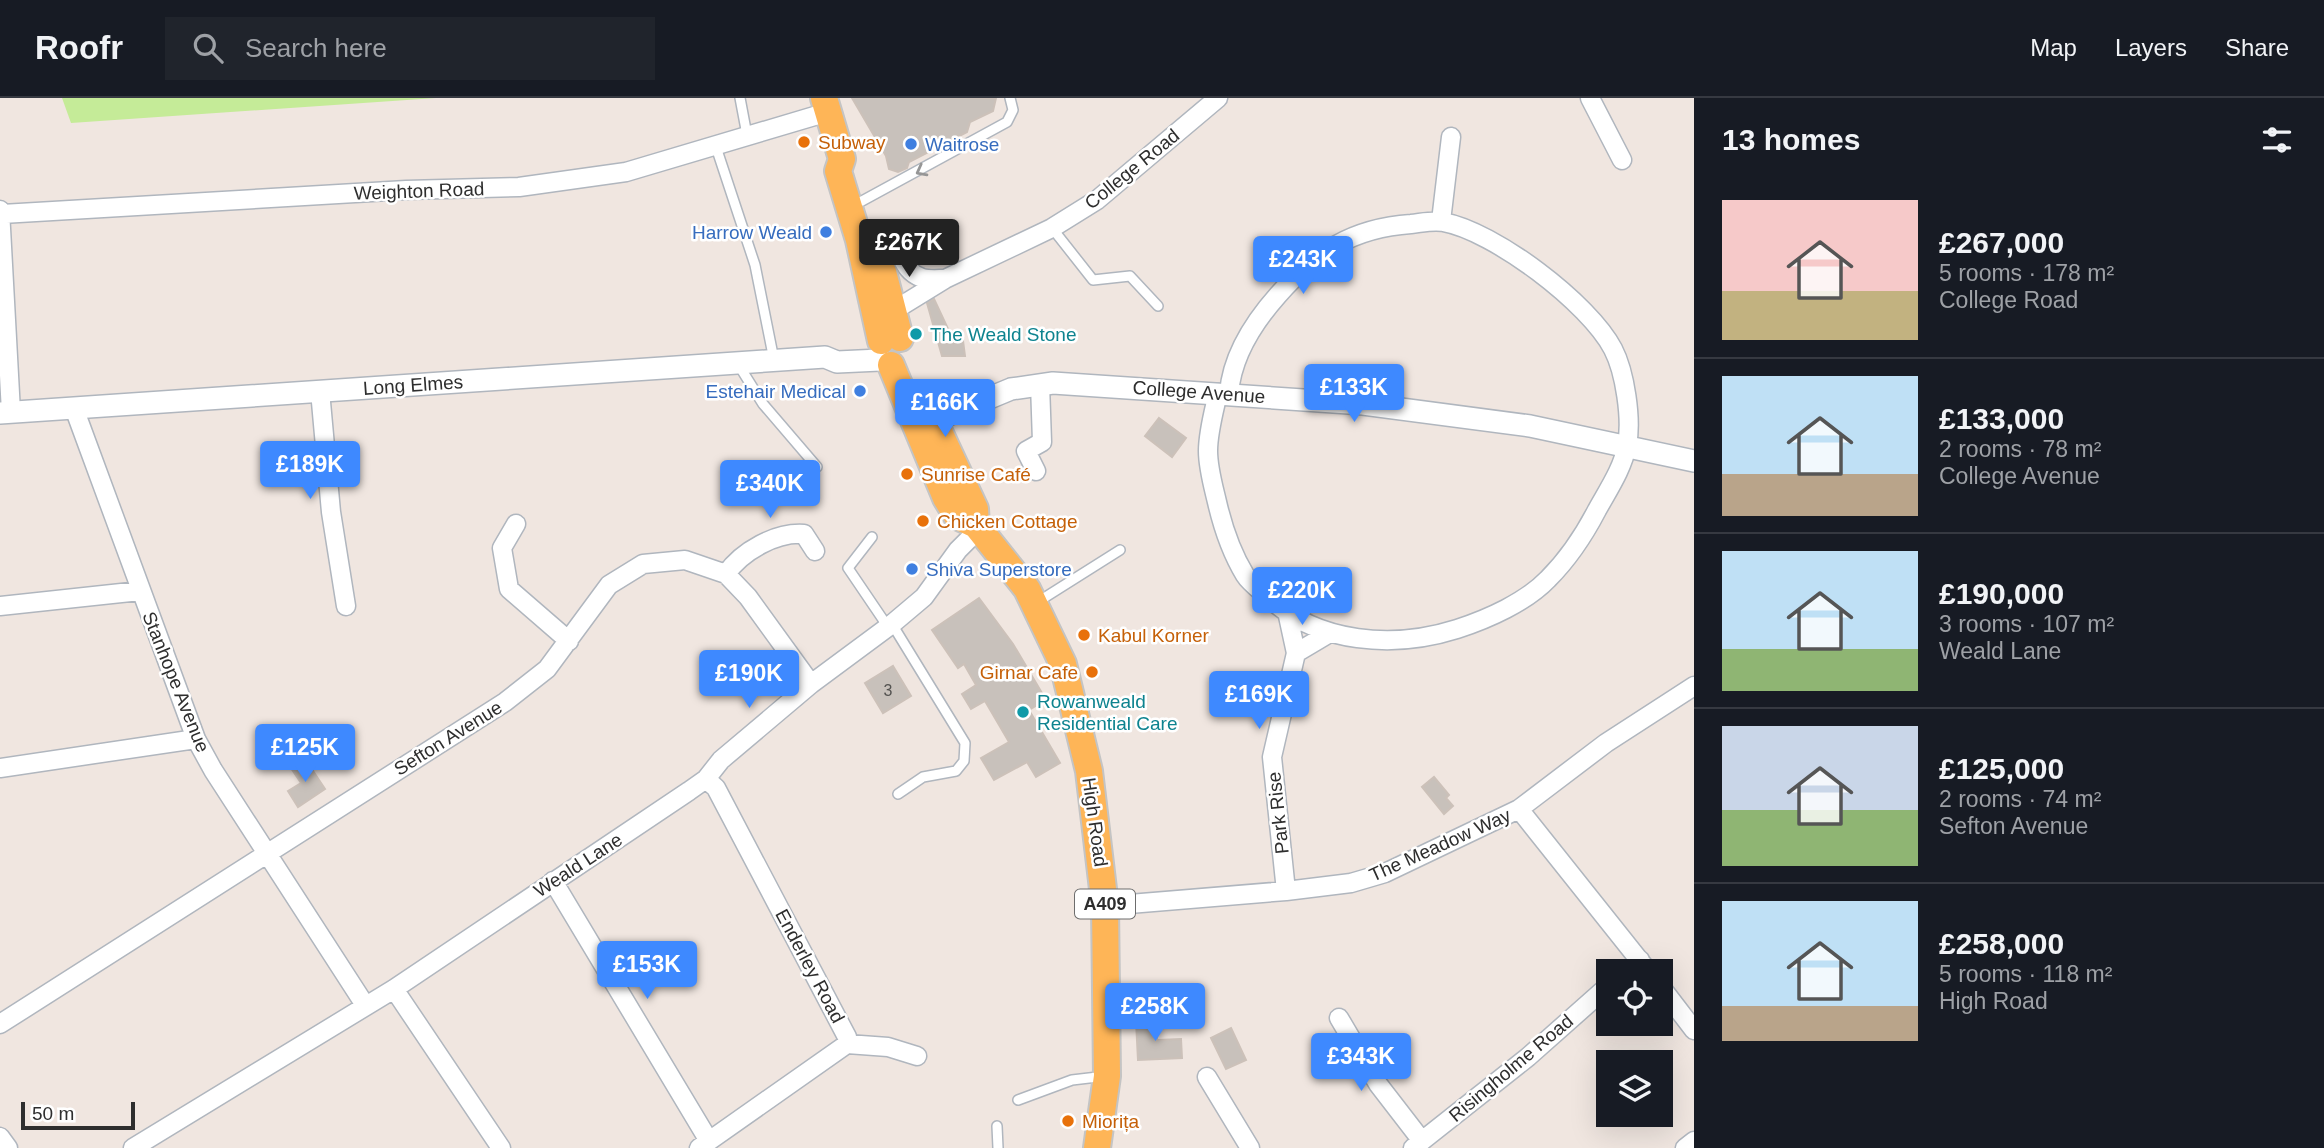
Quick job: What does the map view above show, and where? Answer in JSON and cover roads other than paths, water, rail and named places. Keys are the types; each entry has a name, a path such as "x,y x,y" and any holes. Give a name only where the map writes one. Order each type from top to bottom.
{"main road":[{"name":"High Road","path":"826,105 842,159 851,167 862,201 866,238 889,351 925,424 934,474 957,516 977,527 1027,589 1063,664 1088,771 1105,906 1107,1076 1097,1148"},
{"name":"High Road","path":"842,159 838,172 893,311 889,351"}],"street":[{"name":"College Road","path":"893,311 945,279 1052,228 1097,200 1217,98"},
{"path":"1590,98 1622,160"},
{"name":"Weighton Road","path":"1,219 392,191 519,187 626,172 747,135 826,105"},
{"path":"1441,221 1451,137"},
{"path":"1,219 5,412"},
{"path":"1441,221 1471,230 1523,261 1580,307 1613,349 1628,405 1627,445 1618,472 1583,537 1547,581 1515,603 1474,624 1427,639 1374,639 1328,634 1288,616 1246,577 1224,534 1209,471 1208,446 1223,393 1233,366 1264,312 1300,270 1341,240 1386,225 1441,221"},
{"path":"866,238 894,242 912,272 923,278 945,279"},
{"name":"Long Elmes","path":"5,412 737,362 825,357 837,362 889,351"},
{"path":"1036,471 1026,451 1042,442 1040,384"},
{"name":"College Avenue","path":"925,424 1011,390 1040,384 1223,393 1363,404 1530,426 1694,461"},
{"path":"320,391 331,512 346,606"},
{"name":"Stanhope Avenue","path":"74,408 196,739 213,770 365,1005"},
{"path":"516,524 502,548 509,589 569,641"},
{"name":"Weald Lane","path":"133,1148 394,989 706,779 721,760 811,684 890,626 924,597 977,527"},
{"path":"726,574 736,560 786,533 804,534 815,551"},
{"name":"Sefton Avenue","path":"0,1024 505,702 547,669 609,585 643,564 685,560 726,574 748,597 811,684"},
{"path":"0,606 140,592"},
{"name":"Park Rise","path":"1286,891 1272,757 1296,653 1288,616"},
{"path":"1296,653 1328,634"},
{"name":"The Meadow Way","path":"1105,906 1286,891 1351,883 1385,873 1519,809 1606,743 1694,686"},
{"path":"0,768 196,739"},
{"name":"Enderley Road","path":"706,779 716,788 847,1037 847,1045 714,1142"},
{"path":"1519,809 1631,959"},
{"path":"553,881 714,1142"},
{"path":"394,989 501,1148"},
{"name":"Risingholme Road","path":"1418,1144 1528,1057 1596,997"},
{"path":"1673,1003 1694,1030"},
{"path":"1349,1024 1378,1084 1418,1144"},
{"path":"847,1045 888,1047 916,1056"},
{"path":"1207,1077 1250,1148"},
{"path":"0,1137 8,1148"},
{"path":"1685,1148 1694,1141"}],"lane":[{"path":"740,98 747,135"},
{"path":"862,201 1007,122 1013,110 1010,98"},
{"path":"715,144 754,265 774,360"},
{"path":"1052,228 1093,280 1130,275 1158,306"},
{"path":"737,362 763,404 817,467"},
{"path":"872,537 848,568 890,626 965,743 964,761 956,771 923,777 898,794"},
{"path":"1034,604 1120,550"},
{"path":"1018,1100 1072,1080 1107,1076"},
{"path":"997,1126 998,1148"}],"place":[{"name":"Subway","path":"804,142"},
{"name":"Waitrose","path":"911,144"},
{"name":"Harrow Weald","path":"826,232"},
{"name":"The Weald Stone","path":"916,334"},
{"name":"Estehair Medical","path":"860,391"},
{"name":"Sunrise Café","path":"907,474"},
{"name":"Chicken Cottage","path":"923,521"},
{"name":"Shiva Superstore","path":"912,569"},
{"name":"Kabul Korner","path":"1084,635"},
{"name":"Girnar Cafe","path":"1092,672"},
{"name":"Rowanweald Residential Care","path":"1023,712"},
{"name":"Miorița","path":"1068,1121"}]}
